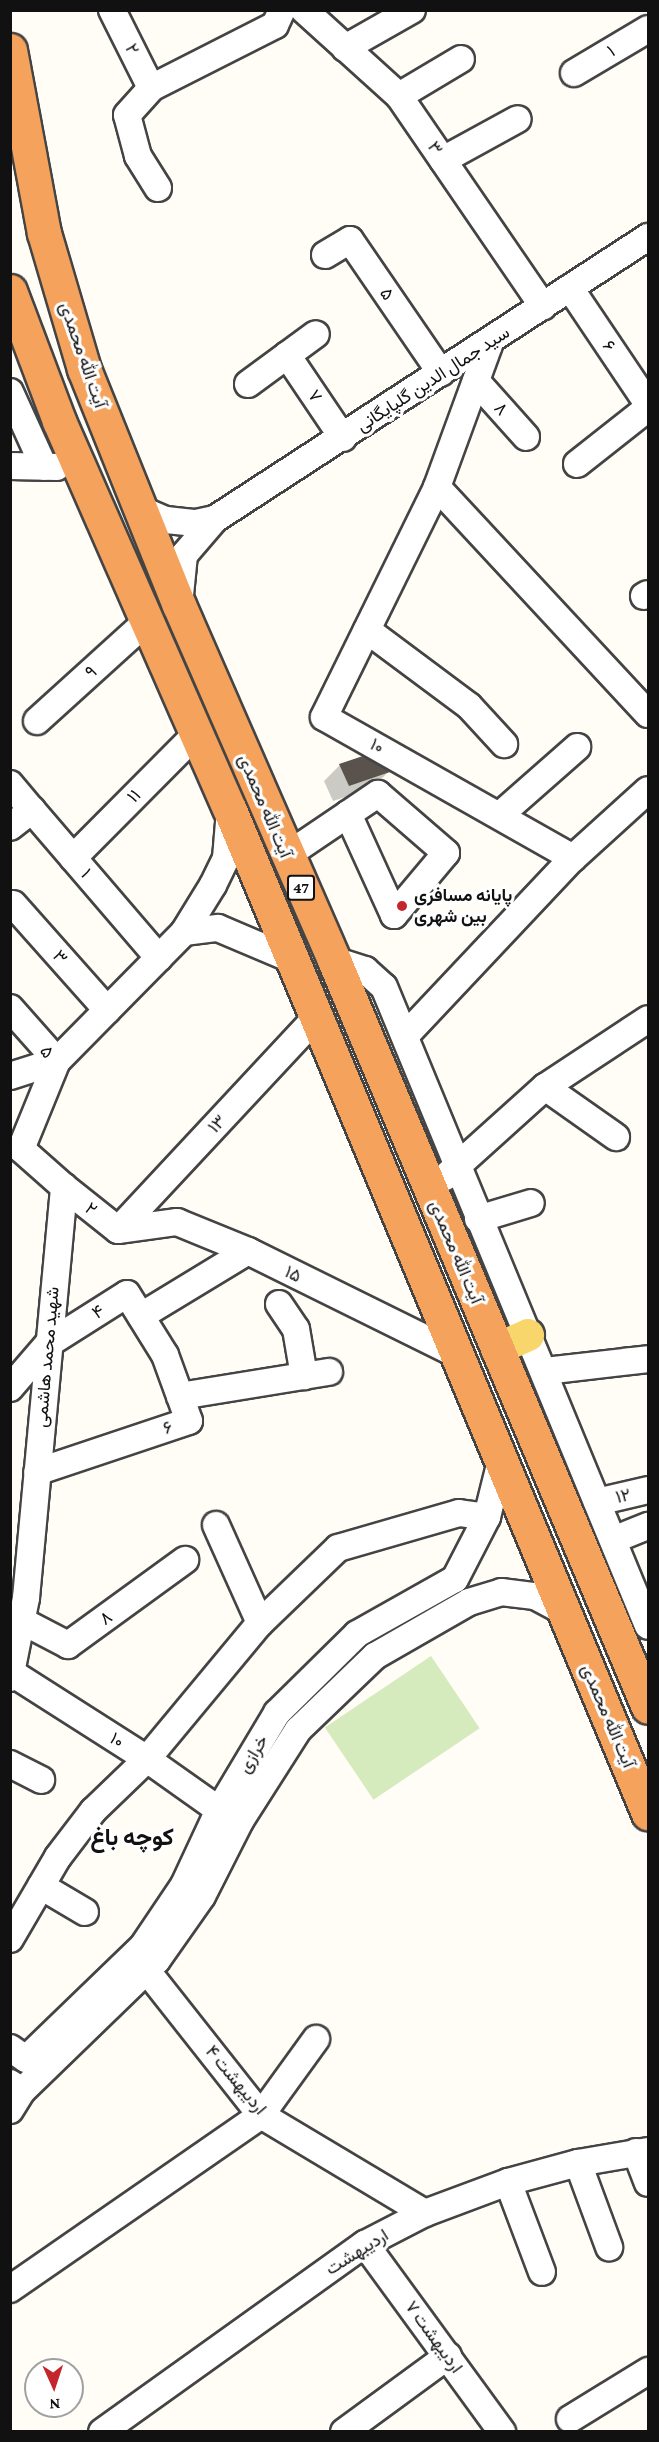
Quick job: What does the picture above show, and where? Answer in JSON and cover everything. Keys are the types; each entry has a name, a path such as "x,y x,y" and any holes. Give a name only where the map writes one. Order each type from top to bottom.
{"highway":[{"name":"آیت الله محمدی","path":"10,50 44,232 84,369 179,605 286,855 334,960 648,1707"},
{"name":"آیت الله محمدی","path":"10,291 79,467 145,623 230,810 534,1533 648,1813"},
{"path":"507,1470 528,1492 537,1491 544,1485 548,1468"},
{"path":"534,1533 536,1525 548,1514 564,1515 570,1521"}],"main road":[{"path":"497,1349 528,1335"}],"street":[{"name":"۲","path":"112,10 151,88"},
{"path":"158,188 138,156 127,115 151,88 275,25 282,10"},
{"name":"۳","path":"304,10 399,96 543,306"},
{"path":"345,48 412,10"},
{"name":"۱","path":"574,73 648,29"},
{"path":"399,96 461,59"},
{"path":"443,160 518,119"},
{"name":"سید جمال الدین گلپایگانی","path":"215,519 343,438 648,237"},
{"name":"۵","path":"325,255 350,240 441,373"},
{"name":"۶","path":"570,288 648,406"},
{"path":"248,384 316,334"},
{"name":"۱۰","path":"490,342 437,487 324,717 573,858"},
{"name":"۷","path":"287,355 343,438"},
{"name":"۸","path":"476,381 526,437"},
{"path":"10,392 44,466"},
{"path":"577,464 648,406"},
{"path":"10,466 79,467"},
{"path":"437,487 648,714"},
{"path":"142,510 166,520 196,523 215,519"},
{"path":"179,605 184,555 215,519"},
{"name":"۹","path":"37,721 145,623"},
{"path":"367,630 469,706 504,744"},
{"name":"۱۱","path":"73,858 196,734"},
{"path":"500,815 577,747"},
{"name":"۱","path":"10,784 159,958"},
{"path":"405,1036 573,858 648,790"},
{"path":"10,826 32,810"},
{"path":"64,1187 16,1144 57,1061 184,932 226,858 230,810"},
{"path":"286,855 348,814"},
{"name":"۳","path":"13,904 107,1010"},
{"path":"184,932 218,928 291,959"},
{"path":"334,960 365,970 384,987 478,1219 545,1371 648,1626"},
{"name":"۵","path":"10,1008 57,1061 10,1076"},
{"name":"۱۳","path":"118,1230 316,1018"},
{"path":"431,1191 545,1088 648,1019"},
{"path":"545,1088 616,1137"},
{"name":"۲","path":"64,1187 118,1230"},
{"name":"شهید محمد هاشمی","path":"11,1676 22,1621 64,1187"},
{"path":"478,1219 531,1203"},
{"name":"۱۵","path":"118,1230 177,1222 248,1251 460,1356"},
{"path":"141,1316 248,1251"},
{"name":"۴","path":"48,1344 127,1294 141,1316"},
{"path":"279,1304 296,1329 304,1376"},
{"name":"۶","path":"37,1472 189,1421 165,1355 141,1316"},
{"path":"10,1388 48,1344"},
{"path":"545,1371 648,1359"},
{"path":"180,1396 329,1372"},
{"name":"خرازی","path":"10,2048 26,2059 141,1962 184,1885 219,1810 277,1713 357,1634 455,1579 487,1517 507,1470"},
{"name":"۱۲","path":"597,1502 648,1490"},
{"path":"10,1939 41,1886 93,1811 147,1759 260,1623 338,1548 459,1513 487,1517"},
{"path":"216,1525 260,1623"},
{"path":"613,1540 648,1526"},
{"name":"۸","path":"22,1621 68,1645 185,1560"},
{"name":"خرازی","path":"14,2095 202,1896 240,1821 298,1730 375,1656 469,1602 501,1592 535,1596 565,1612"},
{"name":"۱۰","path":"11,1676 147,1759 219,1810"},
{"path":"10,1764 40,1780"},
{"path":"41,1886 85,1912"},
{"name":"اردیبهشت ۴","path":"141,1962 261,2115 425,2213"},
{"path":"10,2289 261,2115 316,2039"},
{"path":"642,2152 648,2183"},
{"name":"اردیبهشت","path":"104,2431 365,2244 425,2213 508,2182 578,2163 642,2152"},
{"path":"578,2163 609,2247"},
{"path":"508,2182 542,2272"},
{"name":"اردیبهشت ۷","path":"365,2244 502,2432"},
{"path":"344,2432 448,2356"},
{"path":"570,2419 648,2371"}],"green space":[{"path":"431,1656 480,1728 374,1800 325,1728"}],"building":[{"path":"363,756 390,772 349,786 339,764"}],"place":[{"name":"پایانه مسافری بین شهری","path":"402,906"}],"district":[{"name":"کوچه باغ","path":"132,1837"}]}
